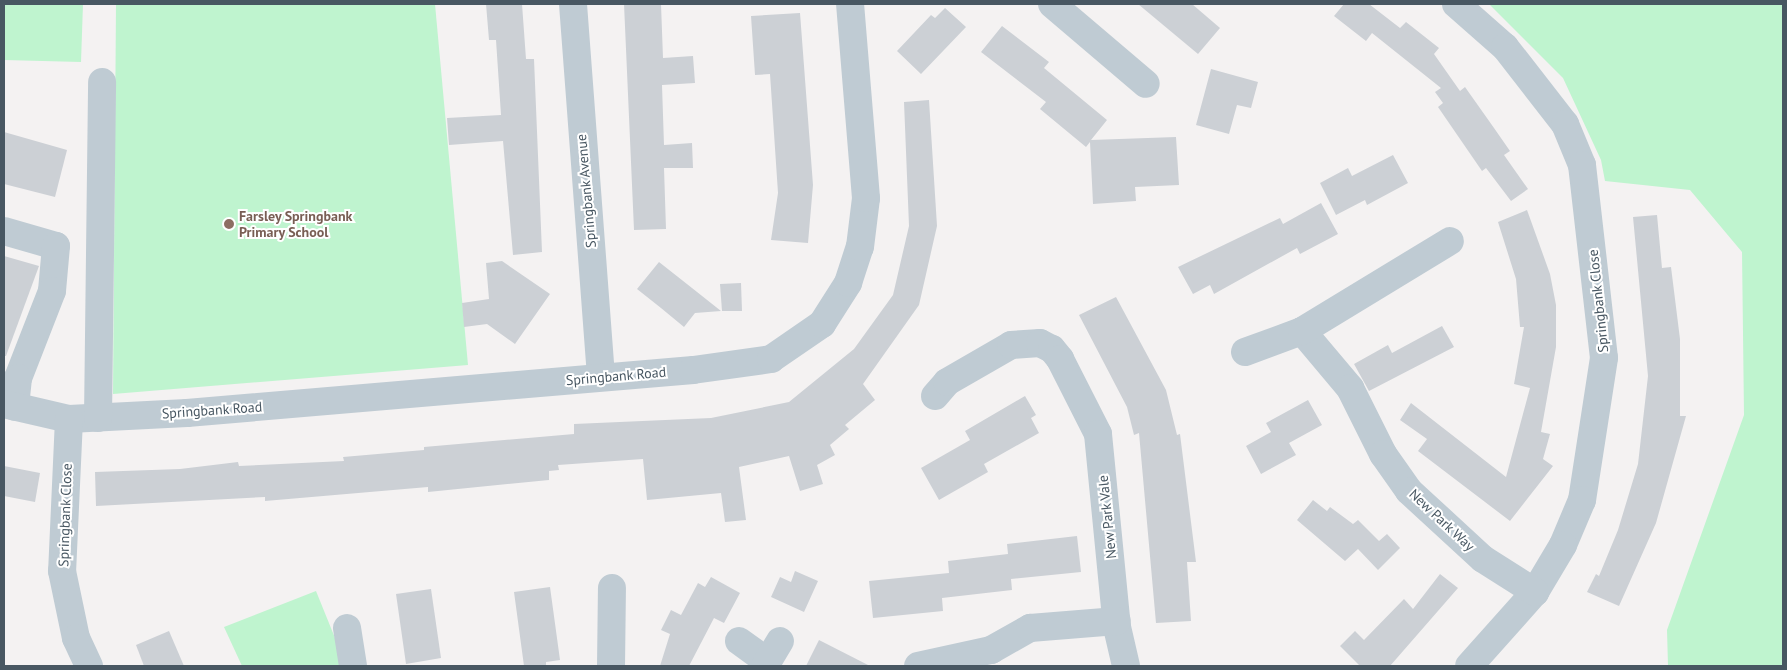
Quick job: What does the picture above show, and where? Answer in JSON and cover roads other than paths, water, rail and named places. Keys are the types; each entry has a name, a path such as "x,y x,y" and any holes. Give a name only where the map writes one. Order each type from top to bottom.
{"street":[{"name":"Springbank Avenue","path":"573,4 601,377"},
{"name":"Springbank Road","path":"10,406 69,419 98,418 601,377 770,359 822,324 848,283 860,247 866,198 850,4"},
{"path":"1052,4 1146,84"},
{"name":"Springbank Close","path":"1456,4 1504,47 1565,124 1582,165 1604,358 1592,449 1582,500 1563,545 1535,592 1469,666"},
{"path":"98,418 102,82"},
{"path":"4,231 56,246 52,291 18,378 10,406"},
{"path":"1245,352 1302,330 1450,241"},
{"name":"New Park Way","path":"1302,330 1350,388 1383,454 1409,491 1483,559 1535,592"},
{"name":"New Park Vale","path":"935,396 967,370 1011,345 1027,342 1052,349 1098,434 1117,622 1126,666"},
{"name":"Springbank Close","path":"69,419 62,571 76,638 88,666"},
{"path":"612,588 612,666"},
{"path":"918,666 991,650 1030,628 1117,622"},
{"path":"347,628 353,666"},
{"path":"739,642 771,657"}],"place":[{"name":"Farsley Springbank Primary School","path":"229,224"}]}
